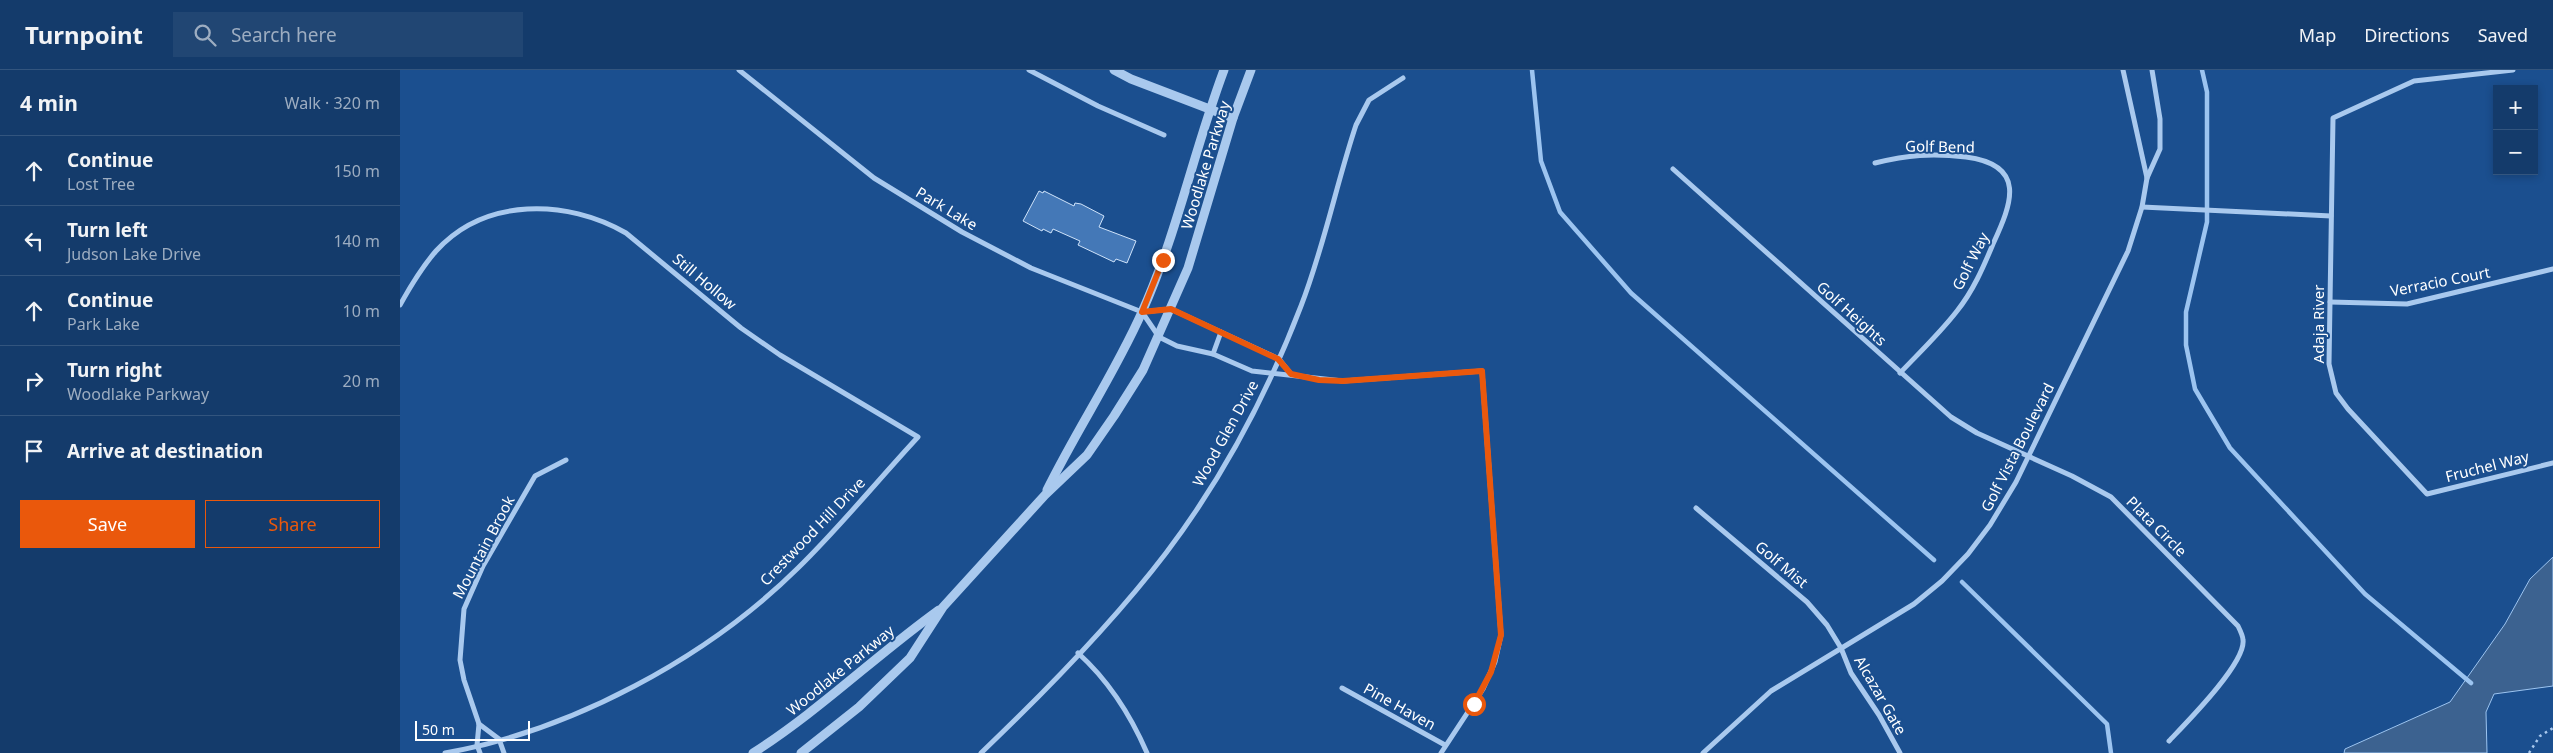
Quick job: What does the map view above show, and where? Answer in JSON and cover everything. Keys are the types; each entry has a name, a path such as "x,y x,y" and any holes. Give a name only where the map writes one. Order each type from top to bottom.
{"street":[{"name":"Park Lake","path":"739,70 874,178 962,232 1031,268 1142,312 1171,309"},
{"path":"1029,70 1098,106 1164,135"},
{"path":"1114,70 1131,79 1233,118"},
{"name":"Woodlake Parkway","path":"1045,495 1073,439 1107,383 1142,312 1163,260 1209,110 1224,70"},
{"name":"Woodlake Parkway","path":"801,753 858,707 910,658 943,607 1045,495 1086,455 1143,370 1188,268 1233,118 1251,70"},
{"name":"Golf Vista Boulevard","path":"2123,70 2147,178"},
{"name":"Golf Vista Boulevard","path":"1703,753 1771,691 1841,648 1883,625 1914,604 1955,568 1990,525 2029,456 2128,251 2142,207 2147,178 2160,149 2160,118 2152,70"},
{"name":"Adaja River","path":"2427,494 2348,409 2336,393 2329,364 2333,118 2414,82 2514,70"},
{"name":"Wood Glen Drive","path":"981,753 1116,613 1166,553 1216,479 1272,374 1312,277 1356,125 1369,100 1403,78"},
{"name":"Golf Bend","path":"1875,163 1908,155 1951,156 1984,160 2002,170"},
{"name":"Golf Heights","path":"1673,168 1951,417 1977,433 2029,456"},
{"name":"Golf Way","path":"1900,373 1957,311 1979,278 2008,211 2010,190 2002,170"},
{"path":"2142,207 2331,216"},
{"name":"Still Hollow","path":"400,305 436,252 462,231 493,216 526,209 552,208 606,221 626,233 741,328 780,355 918,437"},
{"name":"Verracio Court","path":"2330,302 2407,304 2553,269"},
{"path":"1171,309 1278,359 1291,374"},
{"path":"1142,312 1159,337 1177,346 1213,354 1252,371 1291,374 1319,380 1343,381 1482,371 1501,635 1495,662 1483,689 1441,753"},
{"path":"1213,354 1221,332"},
{"name":"Crestwood Hill Drive","path":"445,753 545,726 654,676 708,642 755,607 798,568 918,437"},
{"name":"Plata Circle","path":"2029,456 2111,497 2238,626 2244,641 2239,659 2195,714 2169,741"},
{"name":"Mountain Brook","path":"480,753 477,745 479,724 464,680 460,660 464,609 483,566 535,476 566,460"},
{"name":"Fruchel Way","path":"2427,494 2553,463"},
{"name":"Golf Mist","path":"1696,508 1808,602 1827,625 1841,648"},
{"name":"Woodlake Parkway","path":"754,753 786,732 897,641 943,607"},
{"name":"Alcazar Gate","path":"1841,648 1851,673 1879,715 1900,753"},
{"path":"1078,653 1093,667 1113,692 1147,753"},
{"name":"Pine Haven","path":"1342,688 1445,745"},
{"path":"479,724 499,739 504,753"}],"path":[{"path":"2529,753 2540,736 2553,728"}],"water":[{"path":"2553,557 2553,686 2494,694 2486,712 2487,753 2344,753 2345,749 2450,702 2505,624 2530,579"}],"building":[{"path":"1039,191 1043,193 1044,191 1074,206 1075,203 1081,204 1104,216 1099,227 1136,241 1127,263 1116,259 1114,262 1078,245 1080,241 1053,229 1051,233 1043,229 1042,231 1023,221"}],"waterway":[{"path":"1532,70 1541,161 1560,212 1631,293 1934,560"},
{"path":"2202,70 2207,92 2207,222 2186,312 2186,345 2195,389 2230,448 2365,594 2471,683"},
{"path":"1962,582 2107,724 2111,753"}],"route":[{"path":"1163,260 1142,312 1171,309 1244,341 1278,359 1291,374 1319,380 1343,381 1482,371 1501,635 1495,662 1474,704"}]}
